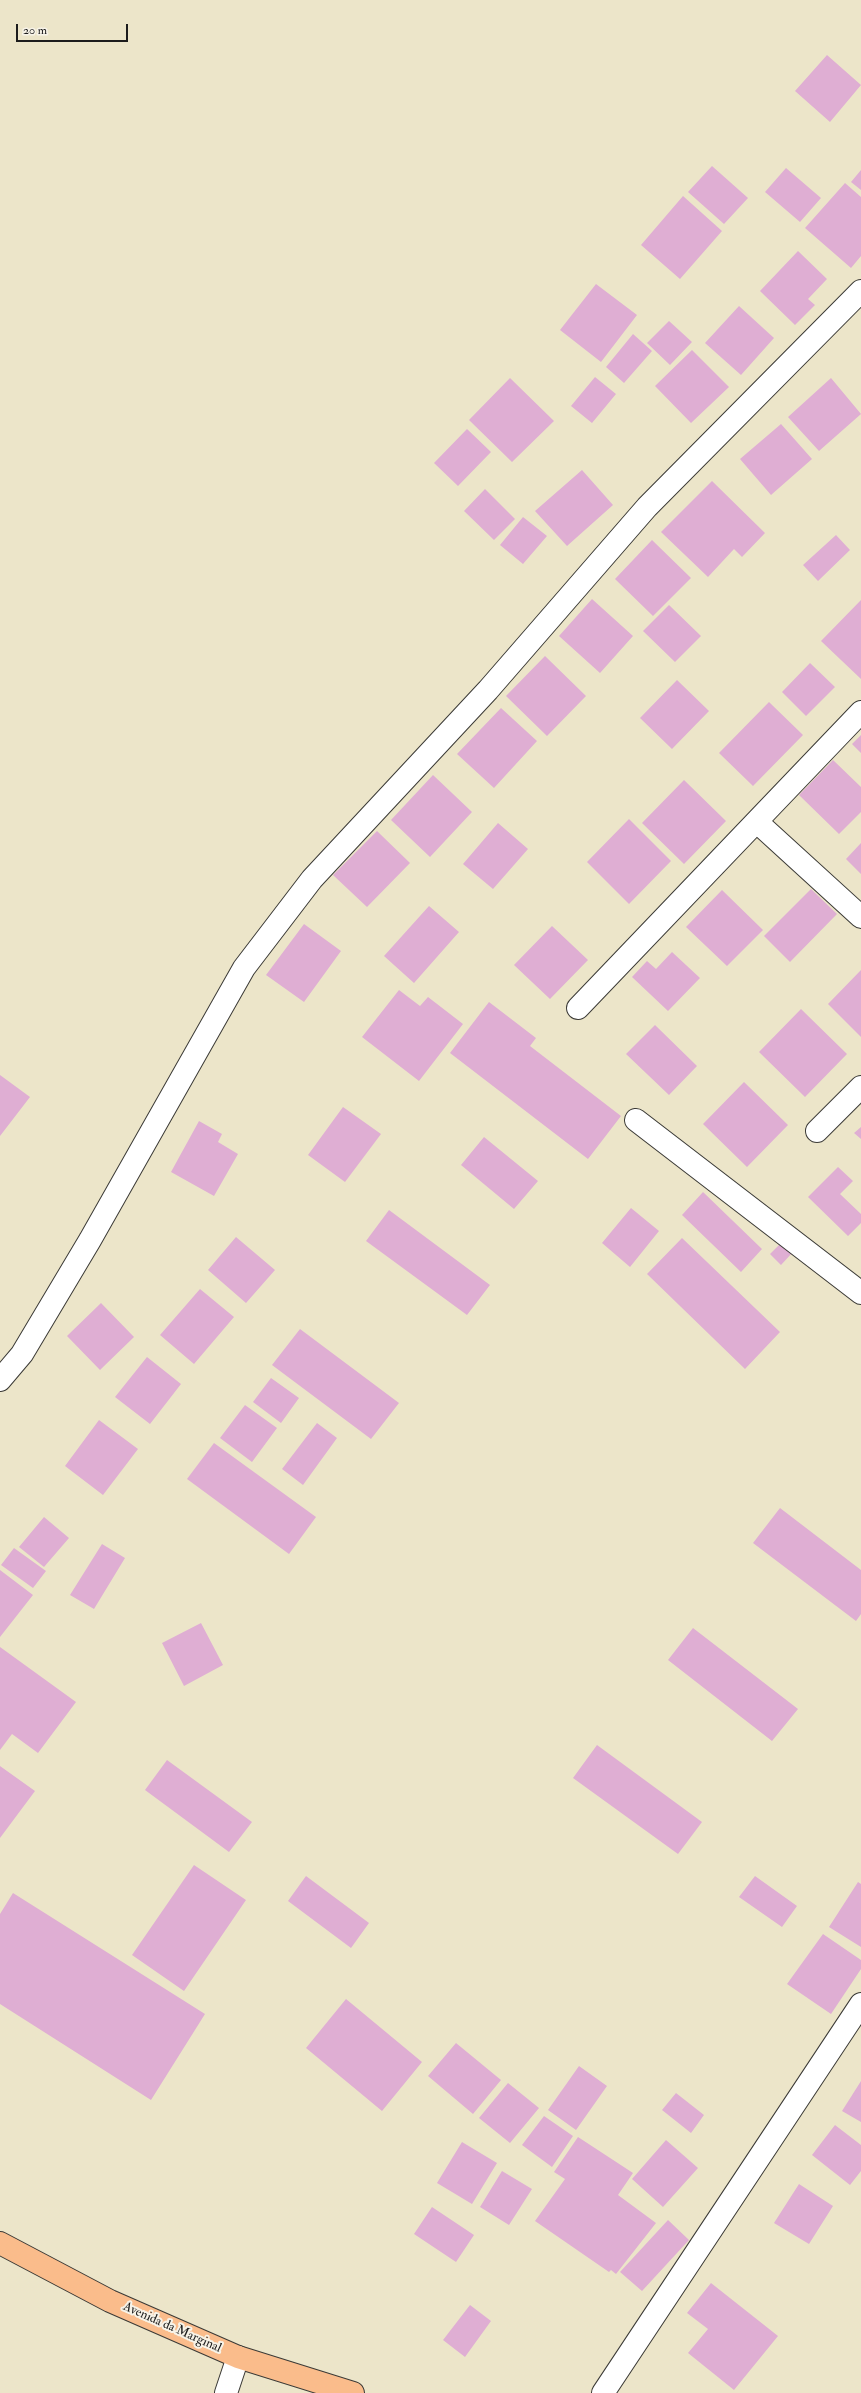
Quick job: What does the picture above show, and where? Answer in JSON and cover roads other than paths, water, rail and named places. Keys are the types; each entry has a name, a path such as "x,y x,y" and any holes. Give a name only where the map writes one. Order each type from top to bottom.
{"main road":[{"name":"Avenida da Marginal","path":"0,2243 110,2301 238,2357 353,2393"}],"street":[{"path":"0,1380 22,1354 86,1247 244,968 312,879 488,690 646,507 861,291"},
{"path":"578,1008 861,712"},
{"path":"757,822 861,917"},
{"path":"817,1131 861,1087"},
{"path":"636,1120 861,1293"},
{"path":"603,2393 861,2004"},
{"path":"226,2393 238,2357"}]}
